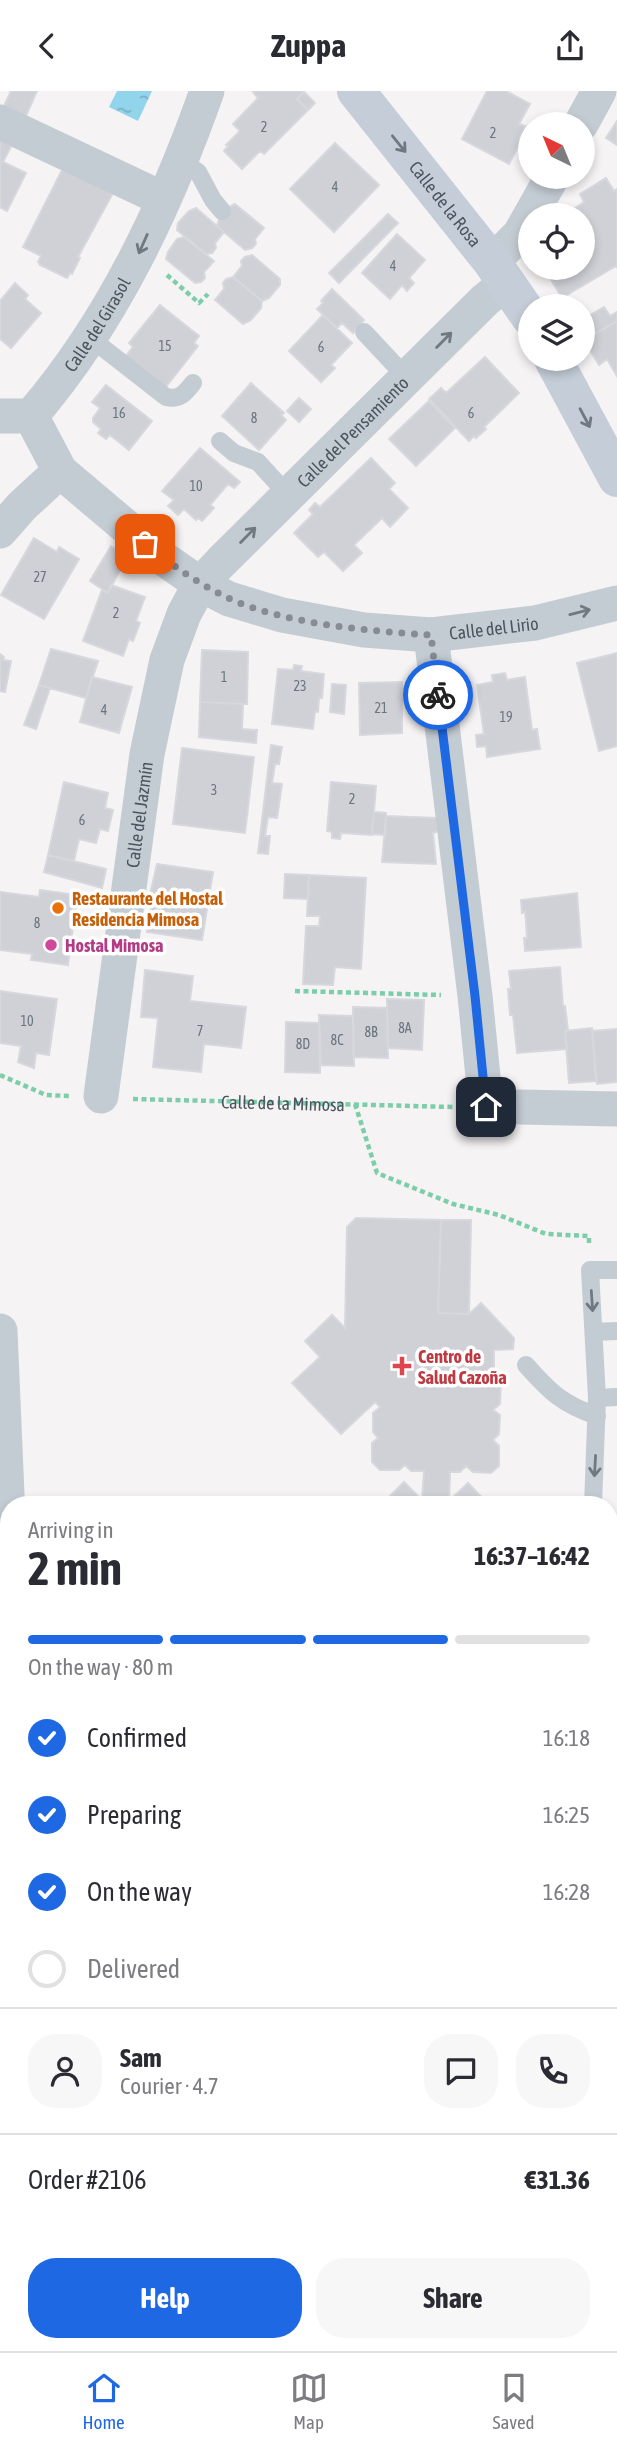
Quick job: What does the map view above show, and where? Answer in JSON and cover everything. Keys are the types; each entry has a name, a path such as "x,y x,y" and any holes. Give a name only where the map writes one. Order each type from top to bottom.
{"street":[{"name":"Calle del Girasol","path":"15,416 57,386 119,291 141,250 181,160 207,91"},
{"name":"Calle de la Rosa","path":"356,91 500,272 518,299"},
{"path":"588,112 599,91"},
{"path":"0,122 163,199"},
{"name":"Calle del Pensamiento","path":"200,584 485,300 545,189"},
{"path":"559,371 617,478"},
{"name":"Calle del Lirio","path":"15,416 60,471 145,544 200,584 229,599 282,615 364,630 431,635 535,623 617,603"},
{"path":"0,531 22,506 60,471"},
{"name":"Calle del Jazmín","path":"112,1097 147,754 167,660 184,614 200,584"},
{"path":"431,635 475,996 503,1107 617,1109"},
{"path":"0,1331 7,1496"}],"lane":[{"path":"181,160 198,172 222,211"},
{"path":"364,332 407,378"},
{"path":"89,337 166,397 175,399 183,396 193,383"},
{"path":"220,441 234,453 258,462 288,495"},
{"path":"593,1496 597,1398 590,1270 617,1271"},
{"path":"594,1332 617,1331"},
{"path":"526,1365 551,1393 574,1408 597,1416"},
{"path":"597,1398 617,1397"}],"path":[{"path":"141,250 199,303 208,294"},
{"path":"295,991 475,996"},
{"path":"0,1075 46,1095 59,1095"},
{"name":"Calle de la Mimosa","path":"112,1097 443,1107"},
{"path":"355,1104 377,1173 453,1204 499,1215 546,1234 589,1236 590,1270"}],"water":[{"path":"117,91 152,91 138,121 109,107"}],"building":[{"path":"11,91 37,91 26,116 4,106"},
{"path":"254,91 303,91 297,99 308,110 264,154 260,151 242,169 224,151 228,146 226,145 240,131 233,124 258,98"},
{"path":"487,91 506,91 530,104 526,112 518,112 518,147 509,164 462,139"},
{"path":"304,92 315,103 308,110 297,99"},
{"path":"617,121 617,145 606,138"},
{"path":"0,136 13,143 3,162 26,173 7,211 0,207"},
{"path":"335,143 379,185 334,232 290,189"},
{"path":"63,168 113,193 78,257 80,258 72,274 67,278 40,265 38,262 41,256 23,247"},
{"path":"606,178 614,191 617,189 617,268 616,266 595,278 595,203 582,203 580,194 588,189 595,189 595,185"},
{"path":"235,204 264,228 252,248 245,250 217,226 219,219"},
{"path":"196,208 224,232 215,243 216,248 212,253 206,254 177,230 178,223 189,211"},
{"path":"388,214 398,223 339,283 329,273"},
{"path":"397,234 425,260 409,278 414,283 407,291 402,285 390,299 362,273"},
{"path":"184,237 214,261 204,272 205,278 201,282 195,283 166,259 177,239"},
{"path":"252,255 280,279 280,285 269,298 262,301 233,277 242,266 241,261"},
{"path":"233,277 262,301 261,308 251,320 243,324 215,300 224,289 223,283 226,279"},
{"path":"551,280 592,280 569,294 560,294"},
{"path":"15,283 28,295 25,299 41,313 11,348 0,339 0,301"},
{"path":"332,289 364,320 353,333 342,323 337,328 317,309"},
{"path":"160,305 199,336 194,343 198,346 165,388 125,357 133,347 129,343"},
{"path":"604,307 610,316 617,312 617,321 595,334 595,312"},
{"path":"323,315 352,343 331,365 335,368 321,382 289,351"},
{"path":"617,321 617,376 607,359 599,365 595,358 595,334"},
{"path":"485,357 519,393 484,427 486,429 469,441 429,399 441,388 446,393"},
{"path":"251,383 284,413 281,415 286,420 259,450 222,416"},
{"path":"106,385 152,421 129,450 110,435 106,439 98,433 101,429 93,422 100,408 92,402"},
{"path":"299,398 311,409 299,422 287,411"},
{"path":"429,401 455,428 416,466 389,439"},
{"path":"200,448 240,482 234,488 228,484 210,505 214,508 202,521 198,518 196,520 184,509 178,515 168,506 174,500 162,491"},
{"path":"371,458 395,483 389,489 408,508 390,527 382,518 354,545 362,553 343,571 324,552 318,557 294,533 313,514 309,510 315,503 320,507"},
{"path":"34,538 57,552 59,547 79,559 44,619 1,595"},
{"path":"111,546 126,558 108,593 90,581"},
{"path":"111,585 145,597 136,621 140,623 133,641 129,639 123,656 83,641 102,590 108,593"},
{"path":"51,649 98,661 86,698 39,685"},
{"path":"202,650 248,652 247,704 200,702"},
{"path":"617,653 617,746 599,751 577,663"},
{"path":"0,654 4,657 3,660 11,661 5,692 0,691"},
{"path":"294,665 302,666 301,671 324,674 322,698 319,698 318,712 315,711 313,729 272,724 278,669 293,670"},
{"path":"505,673 507,680 525,677 532,730 537,729 540,749 487,757 486,746 477,747 476,735 484,734 477,685 493,682 492,675"},
{"path":"92,677 132,687 119,733 80,722"},
{"path":"402,682 402,733 360,735 359,683"},
{"path":"332,684 346,685 344,714 330,712"},
{"path":"39,685 50,688 36,729 24,725"},
{"path":"200,702 243,704 242,729 257,730 256,743 199,737"},
{"path":"271,745 282,747 279,764 275,764 272,783 282,784 277,818 268,817 265,836 270,836 268,854 258,853"},
{"path":"182,748 254,757 245,833 173,824"},
{"path":"64,782 108,793 105,808 113,810 108,831 100,829 96,843 79,839 74,861 48,855"},
{"path":"331,782 376,786 372,835 341,833 340,839 332,838 332,832 327,831"},
{"path":"374,812 386,813 385,835 372,834"},
{"path":"386,816 437,818 438,831 433,833 436,864 382,862"},
{"path":"48,855 106,869 102,888 44,872"},
{"path":"157,864 213,872 202,940 147,932 151,904 148,903"},
{"path":"285,874 309,875 308,899 284,898"},
{"path":"309,875 366,878 361,969 335,967 333,985 303,984 306,926 319,926 320,916 307,916"},
{"path":"40,890 77,895 68,965 31,960 32,954 0,950 0,892 39,897"},
{"path":"577,893 581,947 525,951 526,922 521,900"},
{"path":"560,967 568,1030 565,1031 567,1049 517,1053 513,1015 510,1015 509,971"},
{"path":"145,970 193,976 190,1001 246,1007 241,1048 204,1044 201,1072 153,1067 158,1018 141,1017"},
{"path":"0,991 57,999 49,1055 36,1053 34,1068 18,1062 21,1046 0,1043"},
{"path":"387,999 424,1000 422,1050 388,1048"},
{"path":"353,1007 387,1008 388,1058 354,1057"},
{"path":"319,1015 353,1016 354,1066 321,1065"},
{"path":"286,1022 319,1023 320,1073 285,1072"},
{"path":"592,1028 596,1081 569,1083 565,1031"},
{"path":"617,1029 617,1082 597,1084 592,1031"},
{"name":"Centro de Salud Cazoña","path":"356,1218 441,1220 438,1313 469,1314 481,1303 514,1338 513,1349 494,1350 494,1375 501,1381 500,1404 493,1410 500,1415 499,1434 493,1440 499,1446 499,1466 491,1473 473,1472 466,1466 460,1472 450,1472 449,1496 422,1496 424,1471 411,1471 405,1465 399,1470 380,1470 372,1462 372,1443 378,1438 373,1432 373,1413 380,1407 375,1402 341,1434 292,1383 320,1357 305,1341 332,1315 345,1328 347,1227"},
{"path":"441,1220 471,1220 469,1314 438,1313"},
{"name":"Centro de Salud Cazoña","path":"404,1482 418,1496 390,1496"},
{"name":"Centro de Salud Cazoña","path":"468,1483 480,1496 454,1496"}],"way so far":[{"path":"145,544 200,584 229,599 282,615 364,630 431,635 438,695"}],"place":[{"name":"Restaurante del Hostal Residencia Mimosa","path":"58,908"},
{"name":"Hostal Mimosa","path":"51,945"},
{"name":"Centro de Salud Cazoña","path":"402,1366"}],"route":[{"path":"438,695 486,1107"}]}
